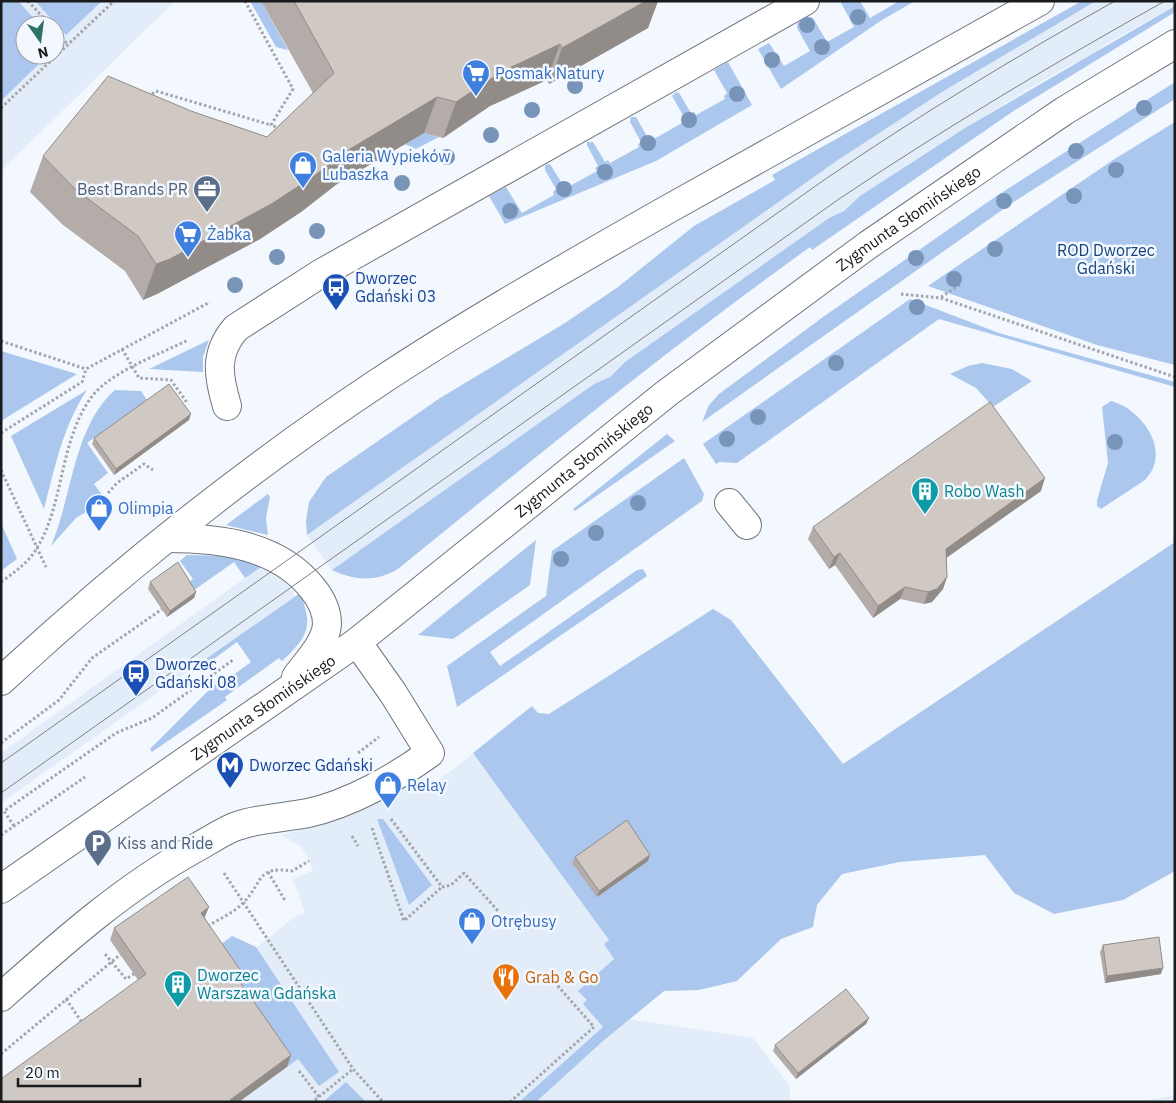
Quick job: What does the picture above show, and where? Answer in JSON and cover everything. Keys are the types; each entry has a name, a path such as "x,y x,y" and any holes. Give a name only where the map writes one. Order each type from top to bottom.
{"main road":[{"path":"227,406 219,374 221,356 226,340 236,328 320,274 805,1"},
{"path":"1,681 167,538 315,426 446,339 582,259 1040,1"},
{"name":"Zygmunta Słomińskiego","path":"1,889 282,696 357,642 615,434 741,337 868,245 1108,82 1175,44"},
{"path":"729,503 746,525"},
{"path":"167,538 223,541 268,554 296,570 315,592 326,611 327,626 320,644 282,696"},
{"path":"1,997 82,926 158,870 234,828 269,817 309,813 352,798 402,773 430,753 393,693 357,642"},
{"path":"1,666 38,648"}],"path":[{"path":"28,1 41,15"},
{"path":"1,108 114,1"},
{"path":"244,1 293,89 271,125"},
{"path":"65,42 68,45"},
{"path":"143,101 156,91 288,131"},
{"path":"941,298 962,284"},
{"path":"901,294 941,298 1175,377"},
{"path":"1,432 82,382 86,369 213,300"},
{"path":"1,582 21,568 37,548 50,519 79,422 94,395 114,378 214,328 236,328"},
{"path":"1,341 86,369"},
{"path":"122,349 139,378 171,380 190,407"},
{"path":"108,494 118,483 144,464 153,470"},
{"path":"1,470 46,567"},
{"path":"1,743 59,700 92,658 166,606"},
{"path":"14,826 4,811 116,733 152,718 232,660"},
{"path":"356,755 376,740"},
{"path":"1,835 85,777"},
{"path":"390,819 442,887"},
{"path":"369,821 404,921 442,887 451,885 464,873 499,912"},
{"path":"350,833 358,846"},
{"path":"202,930 244,903 262,875 274,868 292,871 309,860"},
{"path":"223,870 353,1069 383,1102"},
{"path":"268,872 286,902"},
{"path":"1,1054 112,962 126,947"},
{"path":"101,949 126,979 143,968"},
{"path":"121,954 129,951"},
{"path":"510,1102 594,1027 557,985"},
{"path":"66,1000 84,1026"},
{"path":"315,1100 353,1069"},
{"path":"299,1071 319,1097"}],"shaded area":[{"path":"1,1 175,1 1,171"},
{"path":"1096,1 1175,1 1175,6 1106,44 1093,56 1072,64 1022,93 911,162 844,211 829,218 625,362 610,377 594,384 332,570 307,535 838,160 942,92"},
{"path":"270,560 295,596 1,803 1,753"},
{"path":"481,748 664,991 630,1019 753,1038 790,1086 790,1102 1,1102 1,1087 232,936 257,947 297,915 305,913 293,879 313,871 307,855 300,846 281,835 316,826 407,784 414,786 421,793"},
{"path":"1175,1095 1175,1102 1141,1102"}],"green space":[{"path":"1,1 18,1 31,15 15,15 15,65 38,65 1,101"},
{"path":"35,1 102,1 66,35 65,15 48,15"},
{"path":"250,1 261,1 288,50 276,47"},
{"path":"840,1 860,1 870,18 896,3 896,1 915,1 882,20 781,89 758,49 769,43 784,66 810,51 797,28 797,23 809,17 813,18 827,42 854,27"},
{"path":"1082,1 1096,1 942,92 838,160 307,535 306,521 309,502 326,477 440,398 565,323 618,287 694,226 775,180 772,175"},
{"path":"1175,6 1175,12 1015,110 812,250 810,247 653,365 398,569 382,576 365,579 332,570 594,384 610,377 625,362 829,218 844,211 860,196 965,128"},
{"path":"728,62 752,105 656,161 505,224 489,196 506,187 522,213 554,195 553,192 556,189 545,170 545,165 550,164 563,185 566,184 568,187 597,171 595,168 598,166 587,142 593,142 605,162 608,160 610,163 639,147 638,144 641,142 630,122 631,117 636,117 648,138 651,136 654,139 682,123 681,120 684,117 672,96 676,92 679,93 691,113 694,112 696,115 725,99 724,96 727,93 714,70"},
{"path":"1175,82 1175,99 1012,203 702,422 709,405 719,394 823,317 995,197"},
{"path":"385,121 439,137 416,149 379,133"},
{"name":"ROD Dworzec Gdański","path":"1175,122 1175,365 1097,345 928,286 1113,160"},
{"path":"910,299 999,333 1175,382 1175,387 939,319 737,463 719,462 716,464 703,444"},
{"path":"209,340 203,357 203,372 149,369"},
{"path":"1,351 77,374 1,421"},
{"path":"982,363 1012,369 1032,381 993,407 976,388 950,374 968,366"},
{"path":"87,390 66,432 44,509 11,436"},
{"path":"115,390 141,391 147,400 87,443 108,473 94,484 106,500 76,518 51,546 82,442 101,405"},
{"path":"1111,401 1123,406 1143,422 1155,445 1156,457 1153,469 1145,480 1101,509 1097,506 1097,500 1108,463 1102,407"},
{"path":"667,434 675,441 575,511 573,509"},
{"path":"684,458 704,494 702,501 490,652 500,666 637,570 643,569 647,576 457,707 447,666 546,596 552,551"},
{"path":"268,494 270,497 266,518 268,535 226,525"},
{"path":"1,523 17,559 1,571"},
{"path":"536,540 530,585 453,639 418,635"},
{"path":"1175,542 1175,871 1123,900 1054,914 1014,893 985,855 900,862 842,874 817,905 813,927 781,939 737,981 699,990 664,991 603,1041 536,1102 519,1102 603,1027 583,1004 587,1000 578,991 614,959 604,944 609,940 473,753 532,706 538,713 549,714 713,609 731,620 843,764"},
{"path":"187,555 228,556 264,565 245,578 234,562 190,593 184,586 193,579 180,561"},
{"path":"300,593 306,614 306,630 291,652 282,661 279,658 225,697 227,700 152,752 150,749 215,684 217,687 251,662 237,642 203,667 200,663"},
{"path":"377,819 383,819 432,885 409,905"},
{"path":"232,936 256,947 339,1072 319,1086 298,1059 287,1067 235,993 214,950"},
{"path":"346,1082 366,1102 323,1102"}],"building":[{"path":"294,1 646,1 562,48 560,44 503,71 456,102 437,97 350,149 273,203 170,259 156,264 138,236 76,190 43,156 108,76 191,111 267,137 334,73"},
{"path":"169,384 191,414 116,469 94,438"},
{"name":"Robo Wash","path":"990,402 1045,478 946,549 947,577 937,589 928,592 905,587 878,606 840,553 834,557 813,527"},
{"path":"178,562 196,592 170,611 150,582"},
{"path":"627,820 650,855 599,891 575,857"},
{"name":"Dworzec Warszawa Gdańska","path":"188,877 209,907 201,913 245,977 240,982 291,1055 230,1100 231,1102 1,1102 1,1079 146,974 114,928"},
{"path":"1159,937 1163,968 1107,976 1103,945"},
{"path":"846,989 869,1018 798,1073 775,1045"}],"tram line":[{"path":"1,763 824,180 967,88 1115,1"},
{"path":"1,793 839,199 1000,97 1165,1"}],"place":[{"name":"Posmak Natury","path":"476,97"},
{"name":"Galeria Wypieków Lubaszka","path":"303,189"},
{"name":"Best Brands PR","path":"207,213"},
{"name":"Żabka","path":"188,258"},
{"name":"Dworzec Gdański 03","path":"336,311"},
{"name":"Robo Wash","path":"925,515"},
{"name":"Olimpia","path":"99,532"},
{"name":"Dworzec Gdański 08","path":"136,697"},
{"name":"Dworzec Gdański","path":"230,789"},
{"name":"Relay","path":"388,809"},
{"name":"Kiss and Ride","path":"98,867"},
{"name":"Otrębusy","path":"472,945"},
{"name":"Grab & Go","path":"506,1001"},
{"name":"Dworzec Warszawa Gdańska","path":"178,1008"}]}
